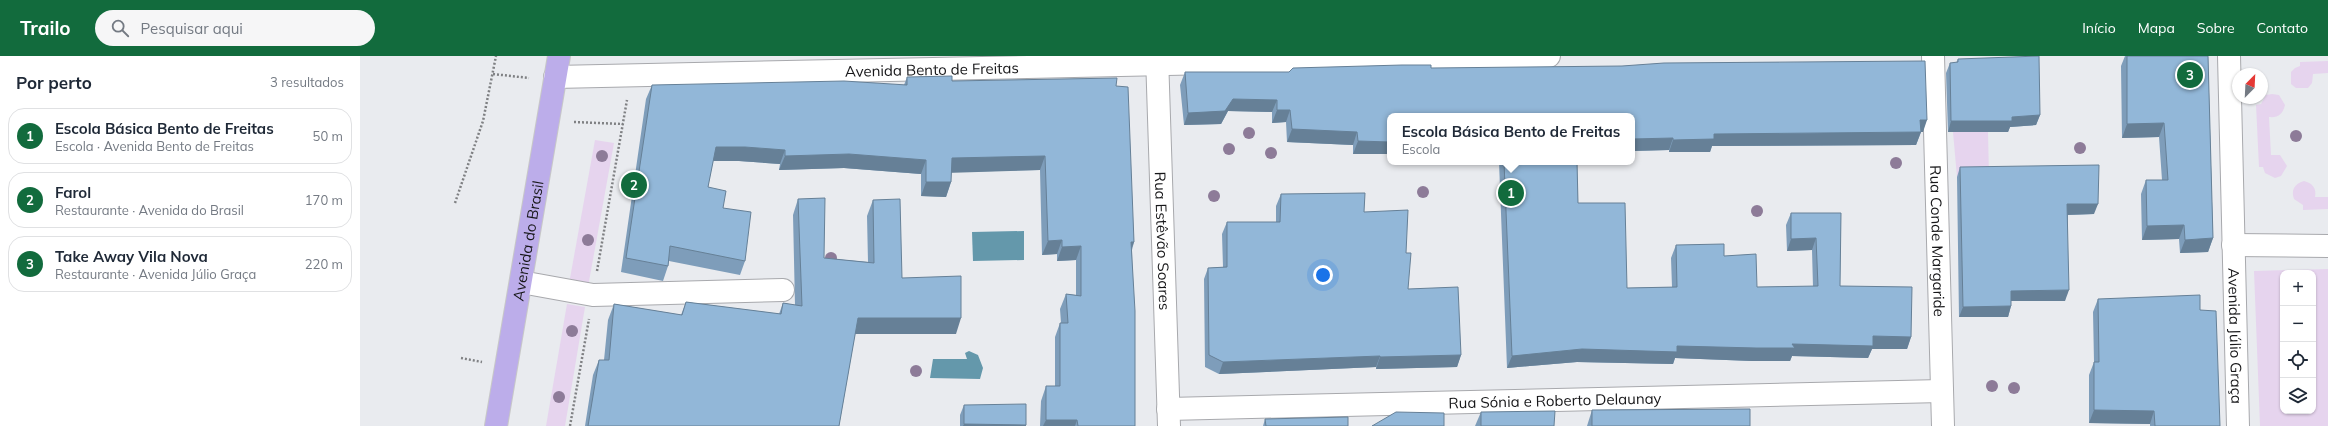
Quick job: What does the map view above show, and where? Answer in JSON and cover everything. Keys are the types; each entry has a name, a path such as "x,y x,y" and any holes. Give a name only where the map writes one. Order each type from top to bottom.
{"main road":[{"name":"Avenida do Brasil","path":"496,426 559,56"}],"street":[{"name":"Avenida Bento de Freitas","path":"555,77 1158,61 1549,56"},
{"name":"Rua Conde Margaride","path":"1933,56 1943,426"},
{"name":"Avenida Júlio Graça","path":"2229,56 2238,426"},
{"name":"Rua Estêvão Soares","path":"1158,61 1168,417"},
{"path":"2234,245 2328,246"},
{"path":"521,282 593,295 783,290"},
{"name":"Rua Sónia e Roberto Delaunay","path":"1168,417 1942,391"}],"path":[{"path":"455,203 483,121 496,56"},
{"path":"493,74 522,77"},
{"path":"570,426 623,124 627,92"},
{"path":"568,122 623,124"},
{"path":"461,358 474,360"}],"shaded area":[{"path":"2328,61 2328,73 2313,74 2312,83 2308,88 2296,88 2291,84 2291,72 2300,66 2300,62"},
{"path":"2268,95 2279,95 2285,105 2280,115 2269,117 2271,155 2280,155 2287,166 2281,176 2275,178 2265,173 2263,167 2259,167 2256,105 2268,104"},
{"path":"1953,132 1988,132 1989,177 1957,177"},
{"path":"595,140 614,143 588,287 569,284"},
{"path":"2304,181 2313,186 2315,189 2315,197 2328,197 2328,209 2303,210 2303,205 2294,199 2293,190"},
{"path":"2328,269 2328,426 2260,426 2254,271 2280,270 2280,414 2316,414 2316,270 2291,270"},
{"path":"567,304 585,307 565,426 546,426"}],"water":[{"path":"1024,231 1024,260 973,261 972,232"},
{"path":"969,351 978,355 983,368 980,379 930,378 933,359 967,359 965,353"}],"building":[{"path":"2039,56 2040,115 2012,117 2012,121 1951,121 1950,63 1958,62 1958,59"},
{"path":"2127,56 2208,56 2213,238 2185,240 2184,225 2147,226 2146,180 2168,180 2164,123 2127,124"},
{"path":"1925,61 1927,120 1920,120 1921,132 1714,134 1714,139 1673,140 1673,138 1635,139 1635,113 1387,113 1387,142 1358,141 1357,132 1292,129 1290,110 1277,110 1277,100 1233,99 1225,111 1188,113 1185,72 1289,72 1293,68 1402,65 1431,65 1431,68 1622,66 1664,63"},
{"path":"952,76 952,81 1117,78 1116,86 1128,87 1134,242 1131,242 1135,311 1135,426 1078,426 1077,420 1046,420 1046,386 1060,386 1060,323 1068,323 1066,294 1081,296 1081,246 1062,247 1062,240 1048,241 1045,156 952,158 951,182 926,182 926,160 849,154 785,156 785,150 745,147 716,147 708,187 726,191 723,208 751,212 745,261 670,246 668,266 626,258 652,85 844,81 907,85 907,77"},
{"path":"1504,165 1577,165 1578,203 1625,203 1627,288 1677,287 1676,245 1724,244 1724,256 1756,254 1757,287 1818,286 1816,238 1791,239 1791,213 1841,213 1840,286 1912,287 1911,337 1873,336 1873,346 1792,344 1795,348 1756,348 1677,346 1677,352 1582,349 1512,356"},
{"path":"2099,165 2098,204 2067,204 2069,290 2011,291 2011,306 1963,307 1960,167"},
{"path":"1365,193 1364,212 1408,210 1406,253 1411,253 1408,289 1458,287 1461,355 1380,356 1223,362 1209,355 1208,268 1227,267 1227,222 1280,222 1281,194"},
{"path":"825,198 824,258 874,263 873,200 900,199 902,278 961,276 961,318 858,318 839,426 588,426 599,360 609,360 614,304 682,315 686,302 781,314 783,303 802,306 798,199"},
{"path":"2200,295 2200,310 2216,311 2220,426 2155,426 2154,411 2094,410 2094,362 2099,362 2098,299"},
{"path":"1026,404 1026,425 964,424 964,405"},
{"path":"1750,409 1750,426 1592,426 1592,410"},
{"path":"1555,411 1554,426 1481,426 1481,412"},
{"path":"1396,412 1444,413 1444,426 1372,426"},
{"path":"1348,417 1348,426 1266,426 1265,419"}],"place":[{"name":"Take Away Vila Nova","path":"2190,75"},
{"name":"Farol","path":"634,185"},
{"name":"Escola Básica Bento de Freitas","path":"1511,193"}]}
